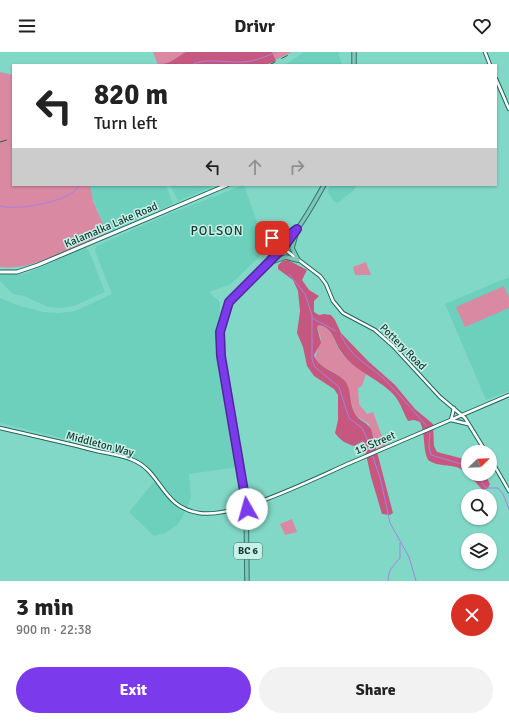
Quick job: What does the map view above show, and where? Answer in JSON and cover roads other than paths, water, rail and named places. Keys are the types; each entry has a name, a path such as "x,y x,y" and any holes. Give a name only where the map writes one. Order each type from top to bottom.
{"main road":[{"path":"354,52 354,64"},
{"name":"Kalamalka Lake Road","path":"0,272 17,272 38,265 225,186"},
{"name":"BC 6","path":"248,581 247,505 221,356 220,332 229,302 283,248 297,229 323,186"},
{"path":"297,229 292,248 298,260"},
{"path":"268,263 274,249 272,238 283,239 297,229"},
{"path":"268,263 286,257 298,260"},
{"path":"244,487 253,497 261,500 248,520 241,512 234,509 244,487"}],"street":[{"path":"484,52 490,64"},
{"path":"497,81 509,109"},
{"name":"Pottery Road","path":"283,248 313,270 324,281 337,308 352,318 366,323 412,365 440,397 462,415 482,445"},
{"name":"15 Street","path":"247,505 509,395"},
{"path":"454,408 451,420 461,421 469,425"},
{"name":"Middleton Way","path":"0,428 80,446 133,460 150,472 170,499 188,510 210,514 247,505"},
{"path":"497,470 509,491"}],"waterway":[{"path":"193,64 205,61 251,61 278,52"},
{"path":"0,206 18,207 43,204 67,196 75,191 78,186"},
{"path":"289,274 305,294 312,315 312,359 315,367 339,387 349,418 362,428 366,436 381,481 390,523 409,557 416,581"},
{"path":"312,318 336,331"},
{"path":"341,335 345,343 355,355 378,373 426,425"},
{"path":"430,433 429,447 431,455 461,464"},
{"path":"481,481 486,488 498,488 503,494 509,509"},
{"path":"388,581 390,571 400,558 400,543"}],"railway":[{"path":"271,64 294,52"},
{"path":"0,142 12,138"}],"district":[{"name":"POLSON","path":"217,231"}]}
